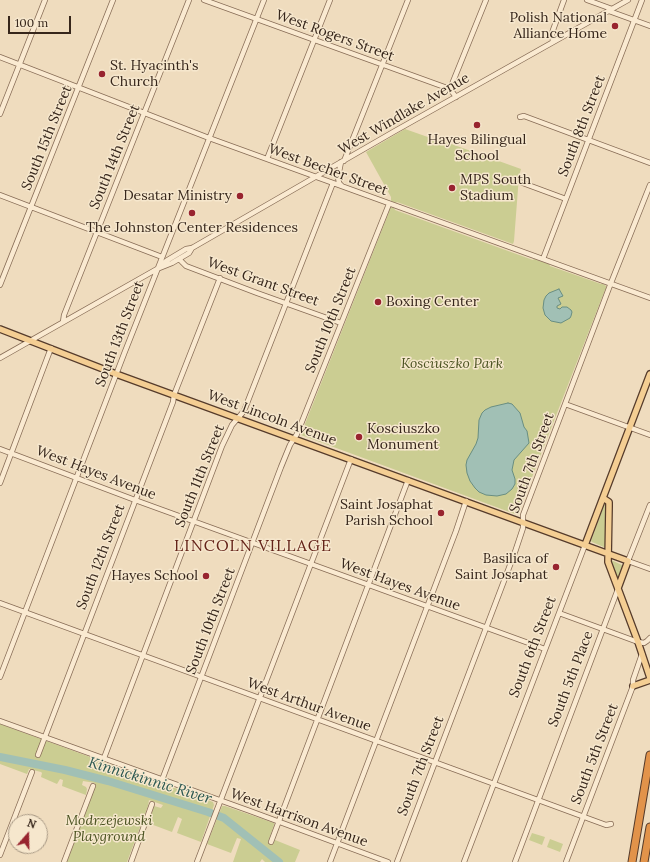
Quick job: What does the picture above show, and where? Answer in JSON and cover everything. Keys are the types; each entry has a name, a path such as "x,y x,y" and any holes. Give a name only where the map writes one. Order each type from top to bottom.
{"highway":[{"path":"632,862 650,755"},
{"path":"644,862 650,827"}],"main road":[{"name":"West Lincoln Avenue","path":"0,329 116,374 628,561"},
{"name":"South 6th Street","path":"585,545 650,374"},
{"path":"603,498 609,502 608,562 638,642 650,679 633,686"},
{"name":"South 5th Place","path":"618,588 628,561"}],"street":[{"path":"0,114 45,0"},
{"name":"South 15th Street","path":"0,285 113,0"},
{"name":"South 14th Street","path":"63,322 64,315 189,0"},
{"name":"West Rogers Street","path":"204,0 450,89"},
{"name":"South 13th Street","path":"0,677 116,374 264,0"},
{"path":"267,159 330,0"},
{"path":"344,187 338,180 338,174 408,0"},
{"path":"456,97 450,89 486,0"},
{"path":"553,42 553,30 564,0"},
{"path":"587,0 650,26"},
{"name":"West Windlake Avenue","path":"0,358 157,269 167,260 186,249 192,248 628,0"},
{"name":"South 8th Street","path":"543,259 642,0"},
{"name":"West Becher Street","path":"0,57 315,177 650,298"},
{"path":"520,117 524,116 650,163"},
{"path":"520,182 566,199"},
{"name":"South 11th Street","path":"104,758 222,446 232,425 244,411 333,183"},
{"name":"South 7th Street","path":"397,862 516,548 523,528 522,515 650,185"},
{"path":"0,195 162,257"},
{"name":"South 10th Street","path":"162,780 290,445 297,434 389,204"},
{"name":"West Windlake Avenue","path":"157,269 167,266 189,253 192,248"},
{"name":"West Grant Street","path":"179,259 186,266 286,304 342,323"},
{"name":"South 12th Street","path":"38,755 173,402 174,395 220,278"},
{"path":"0,483 51,348"},
{"path":"565,404 650,435"},
{"name":"West Hayes Avenue","path":"0,448 135,500 545,649"},
{"path":"197,862 351,459"},
{"path":"271,842 408,480"},
{"path":"330,862 466,502"},
{"name":"South 5th Place","path":"628,561 650,505"},
{"name":"South 6th Street","path":"464,862 585,545"},
{"name":"West Lincoln Avenue","path":"628,561 650,569"},
{"name":"South 5th Place","path":"514,862 618,588"},
{"name":"West Arthur Avenue","path":"0,603 583,817 606,825 611,824"},
{"path":"559,613 638,642 645,642 650,638"},
{"name":"South 5th Street","path":"566,862 633,686 633,680 642,654"},
{"name":"West Harrison Avenue","path":"0,721 388,862"},
{"path":"0,855 32,772"},
{"path":"64,862 93,786"},
{"path":"130,862 152,804"}],"green space":[{"name":"MPS South Stadium","path":"405,129 521,169 519,176 513,244 391,201 391,197 366,152"},
{"name":"Kosciuszko Park","path":"392,207 395,210 533,260 534,259 549,264 550,266 606,286 518,513 515,514 301,435 389,212 388,210"},
{"path":"605,503 607,503 606,548 591,541"},
{"path":"611,560 622,565 618,579 610,561"},
{"name":"Modrzejewski Playground","path":"0,724 213,802 214,805 201,842 177,833 182,819 178,817 172,832 148,823 154,806 161,808 163,805 149,800 127,862 67,862 95,787 95,783 83,781 82,785 87,789 86,795 62,786 63,780 60,779 57,784 41,777 41,772 29,769 27,774 0,764"},
{"path":"222,806 274,823 268,842 273,844 275,840 300,850 295,862 265,862 262,859 260,862 233,862 241,839 237,838 231,853 207,844"},
{"path":"532,833 545,837 542,845 529,840"},
{"path":"550,839 563,844 560,852 547,847"}],"water":[{"path":"559,289 563,296 558,298 561,304 557,306 557,308 560,309 562,307 567,307 572,312 570,318 561,323 551,321 545,315 543,308 546,296 549,293"},
{"path":"508,403 512,404 520,413 524,427 527,431 529,443 514,460 512,470 515,484 512,489 506,494 497,496 486,495 479,492 470,481 467,473 467,460 478,438 479,420 482,413 491,407"}],"waterway":[{"name":"Kinnickinnic River","path":"0,757 65,770 108,781 224,818 279,862"}],"place":[{"name":"Polish National Alliance Home","path":"615,26"},
{"name":"St. Hyacinth's Church","path":"102,74"},
{"name":"Hayes Bilingual School","path":"477,125"},
{"name":"MPS South Stadium","path":"452,188"},
{"name":"Desatar Ministry","path":"240,196"},
{"name":"The Johnston Center Residences","path":"192,213"},
{"name":"Boxing Center","path":"378,302"},
{"name":"Kosciuszko Monument","path":"359,437"},
{"name":"Saint Josaphat Parish School","path":"441,513"},
{"name":"Basilica of Saint Josaphat","path":"556,567"},
{"name":"Hayes School","path":"206,576"}],"district":[{"name":"LINCOLN VILLAGE","path":"253,546"}]}
